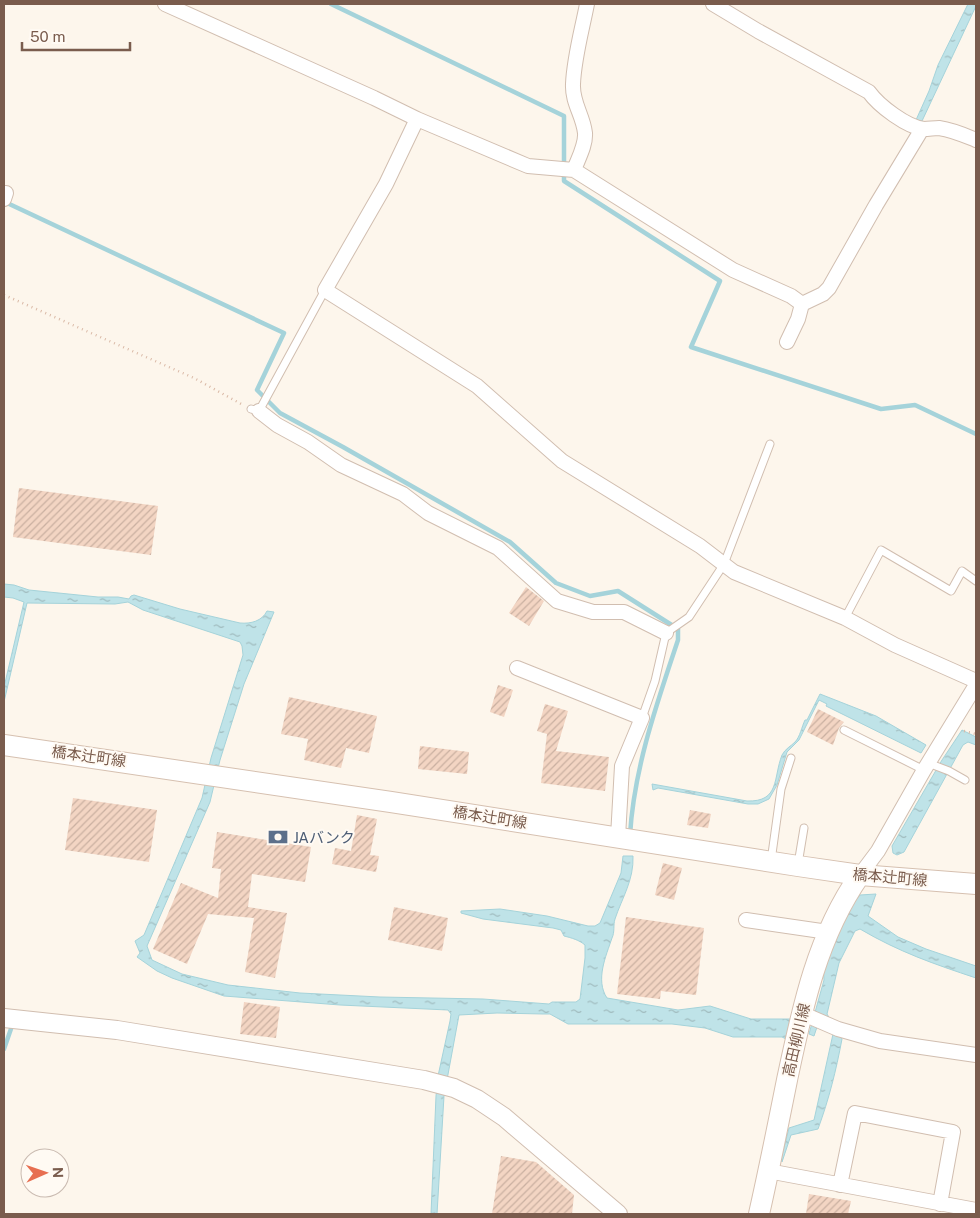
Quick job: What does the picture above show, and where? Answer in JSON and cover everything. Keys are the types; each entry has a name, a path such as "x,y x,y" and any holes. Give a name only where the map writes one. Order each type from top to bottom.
{"main road":[{"name":"橋本辻町線","path":"4,745 117,760 860,875 976,884"},
{"name":"高田柳川線","path":"760,1214 768,1171 819,954 846,895 860,875"}],"street":[{"path":"165,4 417,119 528,166 574,170 733,270 791,296 802,304"},
{"path":"574,170 585,135 583,122 575,104 573,83 587,4"},
{"path":"712,4 869,92 878,103 898,118 922,129 953,130 976,140"},
{"path":"417,119 386,184 325,290 476,386 562,460 700,546 734,572 845,618 896,645 976,681"},
{"path":"802,304 823,294 829,288 922,129"},
{"path":"4,192 6,193 4,199"},
{"path":"788,342 798,320 802,304"},
{"path":"255,410 308,442 341,465 403,494 428,513 498,548 557,600 593,612 624,612 666,633"},
{"path":"517,668 642,718 622,766 618,837"},
{"path":"860,875 878,851 976,685"},
{"path":"746,920 828,932"},
{"path":"806,1015 838,1029 880,1041 976,1055"},
{"path":"4,1018 118,1030 424,1080 454,1088 477,1099 504,1118 618,1214"},
{"path":"840,1185 855,1113 953,1132 933,1207"},
{"path":"768,1171 840,1185 933,1207 976,1210"}],"lane":[{"path":"255,410 325,290"},
{"path":"642,718 656,681 666,633 689,617 724,564 770,444"},
{"path":"845,618 881,550 950,591 962,571 976,581"},
{"path":"844,730 929,766 949,771 964,780"},
{"path":"771,861 781,790 791,758"},
{"path":"798,866 804,828"}],"path":[{"path":"4,295 194,378 255,410"}],"water":[{"path":"968,4 976,4 976,6 922,121 916,120 938,65"},
{"path":"4,584 29,590 98,597 129,599 134,595 180,609 240,623 256,621 267,611 274,612 244,684 220,760 210,802 147,946 152,960 182,974 228,985 300,993 483,999 549,1004 552,1002 576,1002 580,999 585,945 575,939 564,936 561,930 483,919 461,913 461,911 500,909 595,926 600,923 621,873 623,856 633,856 630,881 615,919 613,936 603,968 602,984 607,998 678,1010 710,1006 751,1019 790,1019 786,1039 782,1037 733,1037 705,1028 672,1024 568,1024 550,1014 497,1013 459,1015 444,1096 437,1214 431,1214 436,1096 438,1076 451,1014 448,1010 340,1005 224,996 172,978 157,971 137,957 140,953 135,941 144,935 202,798 211,758 243,655 240,642 143,610 128,602 115,604 27,603 4,702 4,687 24,602 4,597"},
{"path":"820,694 876,716 926,745 921,753 826,706 827,704 819,700 799,740 787,752 777,785 769,799 758,804 748,804 658,788 653,790 652,784 747,801 765,797 774,787 782,755 797,740 805,720 807,720"},
{"path":"962,730 976,737 976,745 968,742 963,745 904,852 897,855 893,853 892,846 942,760"},
{"path":"876,894 868,916 898,937 976,966 976,978 903,951 860,929 855,931 839,963 827,1014 842,1039 826,1107 818,1129 791,1135 782,1162 781,1159 789,1128 814,1120 833,1034 817,1027 814,1036 809,1034 824,980 823,963 852,905 860,895"}],"building":[{"path":"19,488 158,506 151,555 13,537"},
{"path":"526,587 544,601 529,626 509,613"},
{"path":"498,685 513,690 504,717 490,712"},
{"path":"289,697 377,716 369,753 346,748 341,768 304,760 308,739 281,734"},
{"path":"545,704 568,711 556,751 609,757 605,791 541,783 547,734 537,731"},
{"path":"818,709 844,722 839,728 833,745 807,732"},
{"path":"420,746 469,752 467,774 418,769"},
{"path":"73,798 157,810 149,862 65,850"},
{"path":"690,810 711,814 708,828 687,825"},
{"path":"357,815 377,819 370,855 379,856 376,872 332,864 335,848 351,851"},
{"path":"217,832 311,847 305,882 252,874 248,907 287,913 275,978 245,972 254,918 208,914 187,964 153,949 181,883 218,898 221,869 212,868"},
{"path":"663,863 682,868 674,900 655,895"},
{"path":"394,907 448,918 442,951 388,940"},
{"path":"626,917 704,928 696,995 661,991 660,999 617,994"},
{"path":"244,1002 280,1007 276,1038 240,1034"},
{"path":"501,1156 536,1162 574,1195 572,1214 492,1214"},
{"path":"809,1194 851,1201 848,1214 806,1214"}],"waterway":[{"path":"331,4 564,116 564,181 720,281 691,347 881,409 915,405 976,434"},
{"path":"5,202 284,333 257,390 280,413 510,542 556,583 590,596 618,591 678,629 678,640 641,760 632,810 630,835"},
{"path":"4,1049 13,1023"}],"place":[{"name":"JAバンク","path":"278,837"}]}
